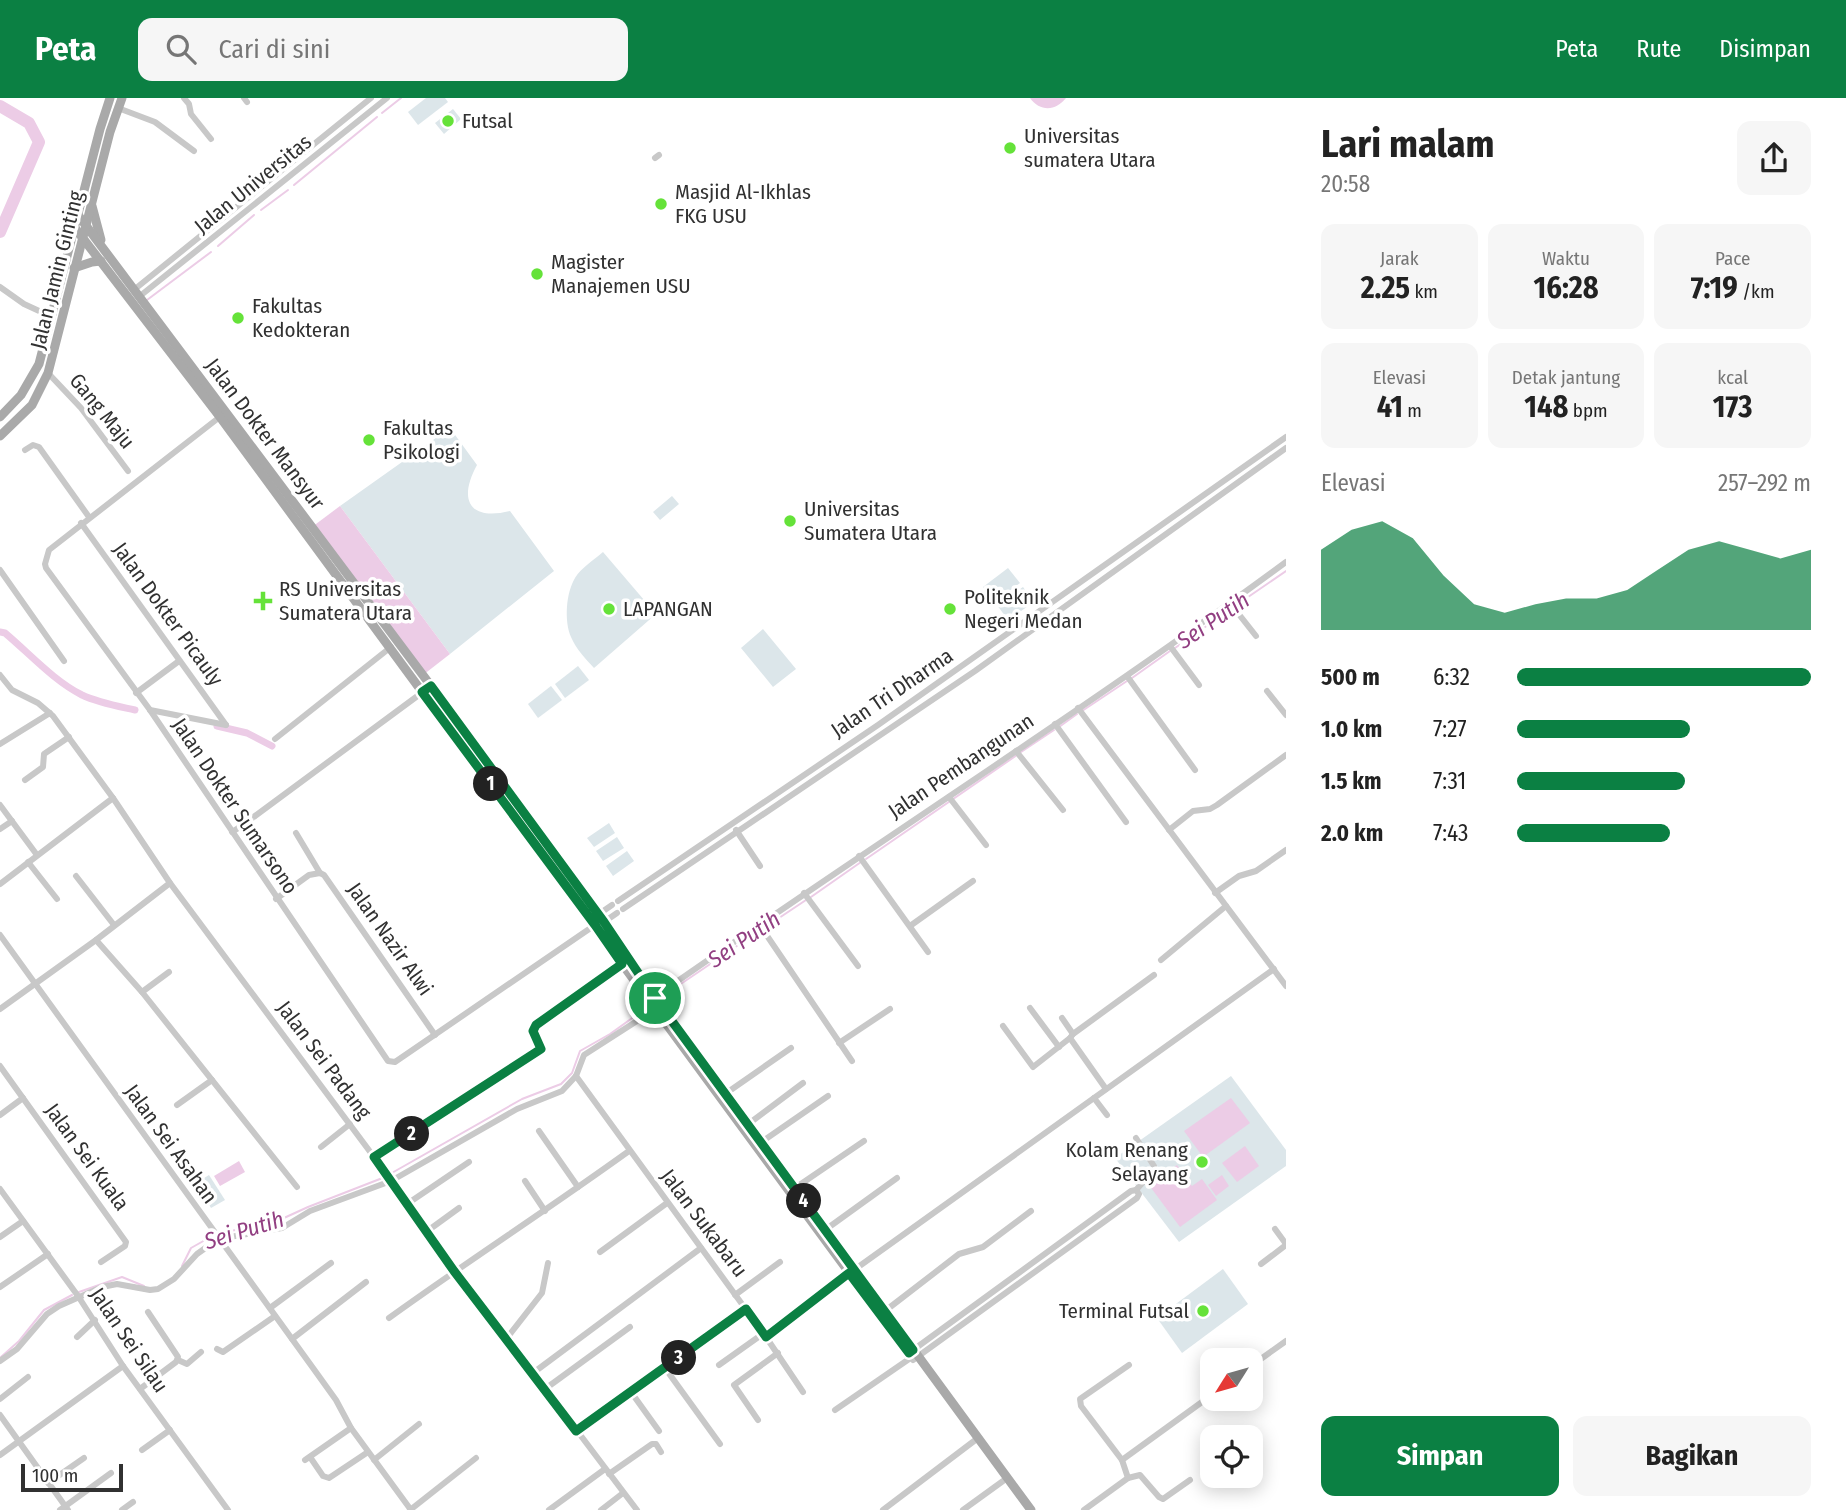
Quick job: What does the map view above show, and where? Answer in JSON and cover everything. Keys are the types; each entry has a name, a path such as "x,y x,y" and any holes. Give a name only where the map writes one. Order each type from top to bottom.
{"main road":[{"name":"Jalan Jamin Ginting","path":"0,417 21,395 39,364 110,98"},
{"name":"Jalan Jamin Ginting","path":"0,436 32,405 48,373 120,103"},
{"path":"91,204 103,246"},
{"name":"Jalan Dokter Mansyur","path":"78,215 138,293 389,648 599,920 622,964 795,1188 852,1271 885,1311 913,1355"},
{"name":"Jalan Dokter Mansyur","path":"75,228 223,414"},
{"path":"74,268 101,261"},
{"name":"Jalan Dokter Mansyur","path":"308,530 398,641 599,920 654,1003 976,1440 1031,1510"},
{"name":"Jalan Dokter Mansyur","path":"976,1440 1024,1510"}],"street":[{"path":"184,98 189,104 191,114 211,139"},
{"name":"Jalan Universitas","path":"138,293 247,198 370,98"},
{"name":"Jalan Universitas","path":"138,293 253,206 387,98"},
{"path":"120,103 155,122 194,151"},
{"path":"319,139 326,148"},
{"path":"247,198 253,206"},
{"path":"0,286 24,304 51,316"},
{"name":"Gang Maju","path":"48,373 81,408 128,471"},
{"name":"Jalan Dokter Sumarsono","path":"223,414 49,550 46,568 150,710 388,1060 395,1062 599,920"},
{"name":"Jalan Tri Dharma","path":"599,920 615,903 878,725 1286,438"},
{"path":"25,450 33,445 39,447 89,517"},
{"name":"Jalan Tri Dharma","path":"599,920 620,911 975,671 1286,448"},
{"path":"1216,488 1221,495"},
{"name":"Jalan Dokter Picauly","path":"81,523 226,725 150,710"},
{"name":"Jalan Pembangunan","path":"215,1235 282,1228 310,1211 388,1177 517,1109 562,1091 576,1076 584,1055 654,1003 1233,606 1286,562"},
{"path":"0,570 64,661"},
{"path":"1233,606 1256,636"},
{"path":"275,739 398,641"},
{"path":"1172,648 1199,685"},
{"path":"136,692 179,661"},
{"name":"Jalan Sei Padang","path":"0,675 12,690 38,703 50,713 69,737 170,883 350,1124 454,1271 636,1510"},
{"path":"414,681 423,675"},
{"path":"1128,678 1195,770"},
{"path":"255,816 431,686"},
{"path":"1267,691 1286,715"},
{"path":"1080,711 1286,986"},
{"path":"0,744 50,713"},
{"path":"1056,726 1126,822"},
{"path":"25,780 43,767 44,754 69,737"},
{"path":"1017,753 1063,810"},
{"path":"1169,830 1193,811 1210,809 1217,805 1286,755"},
{"path":"0,884 113,798"},
{"path":"950,799 986,845"},
{"path":"0,805 37,855"},
{"path":"0,829 12,821"},
{"path":"731,823 760,866"},
{"path":"232,832 243,825"},
{"path":"296,833 320,873"},
{"path":"695,847 701,856"},
{"path":"1215,893 1239,876 1256,871 1283,852 1286,862"},
{"path":"861,860 928,952"},
{"path":"28,862 57,899"},
{"name":"Jalan Nazir Alwi","path":"276,899 309,875 320,873 327,878 435,1035"},
{"path":"76,876 114,925"},
{"path":"910,926 972,881"},
{"path":"0,1009 170,883"},
{"path":"807,897 858,966"},
{"path":"1161,960 1226,906"},
{"path":"761,928 852,1061"},
{"name":"Jalan Sei Asahan","path":"0,935 337,1400 351,1428 411,1510"},
{"path":"96,940 142,992 297,1187"},
{"path":"374,1157 541,1049 533,1031 536,1025 622,964"},
{"path":"719,1365 765,1335 1274,968"},
{"path":"142,992 169,972"},
{"path":"1003,1026 1032,1067 1154,975"},
{"path":"1031,1008 1059,1047"},
{"path":"839,1043 890,1009"},
{"path":"1062,1018 1106,1089"},
{"path":"725,1094 791,1048"},
{"name":"Jalan Sei Kuala","path":"1,1070 126,1242 125,1246 101,1262"},
{"name":"Jalan Sukabaru","path":"576,1076 778,1353 803,1392"},
{"path":"177,1105 212,1080"},
{"path":"747,1125 803,1083"},
{"path":"760,1143 828,1096"},
{"path":"0,1115 23,1098"},
{"path":"1094,1098 1107,1115"},
{"path":"321,1147 350,1124"},
{"path":"539,1131 578,1187"},
{"path":"913,1355 945,1327 1131,1191 1136,1190 1154,1170 1154,1166 1136,1138"},
{"path":"795,1188 863,1141"},
{"path":"390,1318 629,1151"},
{"path":"407,1204 469,1162"},
{"path":"825,1230 897,1178"},
{"path":"525,1181 545,1211"},
{"name":"Jalan Sei Silau","path":"0,1189 95,1320 123,1366 228,1510"},
{"path":"835,1410 913,1355 950,1334 1093,1231 1139,1196 1136,1190"},
{"path":"600,1251 667,1203"},
{"path":"426,1232 459,1208"},
{"path":"885,1311 959,1254 983,1247 1031,1210"},
{"path":"0,1237 23,1221"},
{"path":"1088,1224 1093,1231"},
{"path":"1261,1264 1286,1244 1275,1229"},
{"path":"0,1362 17,1349 47,1314 90,1291 117,1284 158,1289 174,1279 215,1235"},
{"path":"533,1373 701,1248"},
{"path":"0,1287 48,1254"},
{"path":"735,1295 780,1262"},
{"path":"1035,1262 1040,1269"},
{"path":"270,1308 331,1263"},
{"path":"507,1338 541,1293 548,1263"},
{"path":"292,1339 366,1282"},
{"path":"987,1297 992,1304"},
{"path":"576,1431 746,1309"},
{"path":"148,1312 178,1360"},
{"path":"217,1349 223,1352 275,1316"},
{"path":"77,1337 95,1320"},
{"path":"545,1389 630,1327"},
{"path":"945,1327 950,1334"},
{"path":"1264,1357 1286,1341"},
{"path":"178,1360 187,1364 201,1352"},
{"path":"758,1420 734,1385 778,1353"},
{"path":"140,1389 178,1360"},
{"path":"1128,1478 1122,1460 1080,1402 1129,1365"},
{"path":"0,1455 123,1366"},
{"path":"665,1368 720,1444"},
{"path":"0,1399 28,1377"},
{"path":"631,1392 659,1431"},
{"path":"1122,1460 1200,1403"},
{"path":"0,1415 65,1509 111,1473"},
{"path":"374,1460 419,1424"},
{"path":"351,1428 308,1459 323,1476 329,1478 368,1452"},
{"path":"142,1450 170,1430"},
{"path":"883,1510 976,1440"},
{"path":"548,1510 652,1444 656,1444 662,1451"},
{"path":"48,1483 84,1458"},
{"path":"411,1510 476,1458"},
{"path":"1084,1510 1128,1478 1140,1475 1163,1499 1191,1479"},
{"path":"964,1510 1003,1481"},
{"path":"601,1510 623,1493"},
{"path":"122,1510 133,1502"}],"shaded area":[{"path":"426,98 445,98 448,102 418,125 408,112"},
{"path":"1030,98 1066,98 1058,105 1043,108"},
{"name":"Futsal","path":"453,109 461,119 444,134 435,123"},
{"path":"450,428 477,465 468,488 471,505 485,513 510,511 554,571 450,654 340,506"},
{"path":"672,496 679,504 660,520 653,512"},
{"path":"340,506 450,654 423,675 312,527"},
{"name":"LAPANGAN","path":"603,552 656,614 594,668 571,637 567,623 567,607 575,578"},
{"path":"1008,568 1020,583 995,602 983,587"},
{"path":"1023,587 1034,602 1008,620 997,605"},
{"path":"763,629 796,669 773,687 741,648"},
{"path":"578,666 589,680 565,698 555,684"},
{"path":"551,686 562,700 538,718 528,704"},
{"path":"609,823 615,833 594,847 587,838"},
{"path":"617,837 624,848 603,861 596,851"},
{"path":"627,851 634,861 613,876 606,866"},
{"name":"Kolam Renang Selayang","path":"1231,1076 1286,1150 1286,1166 1179,1242 1115,1158"},
{"path":"1231,1098 1250,1123 1203,1157 1184,1131"},
{"path":"1245,1146 1259,1166 1237,1182 1222,1163"},
{"path":"239,1161 245,1172 220,1186 214,1176"},
{"path":"1177,1165 1192,1186 1202,1179 1217,1200 1180,1227 1149,1185"},
{"path":"209,1175 225,1200 211,1208 196,1183"},
{"path":"1222,1175 1229,1186 1216,1196 1208,1185"},
{"name":"Terminal Futsal","path":"1223,1269 1248,1304 1182,1353 1157,1318"}],"waterway":[{"path":"382,113 401,98"},
{"path":"0,106 29,123 39,142 0,232"},
{"path":"294,185 377,117"},
{"path":"261,210 288,190"},
{"path":"218,246 254,215"},
{"path":"147,300 211,252"},
{"name":"Sei Putih","path":"1235,606 1286,571"},
{"name":"Sei Putih","path":"1175,648 1231,609"},
{"path":"0,632 5,633 52,675 82,695 135,710"},
{"name":"Sei Putih","path":"1132,678 1170,651"},
{"name":"Sei Putih","path":"1082,711 1127,681"},
{"name":"Sei Putih","path":"1059,727 1077,714"},
{"path":"217,726 247,733 272,746"},
{"name":"Sei Putih","path":"1021,752 1054,730"},
{"name":"Sei Putih","path":"866,859 1017,755"},
{"name":"Sei Putih","path":"811,897 861,862"},
{"name":"Sei Putih","path":"764,928 806,900"},
{"name":"Sei Putih","path":"660,998 759,931"},
{"name":"Sei Putih","path":"390,1174 522,1099 561,1084 572,1073 580,1051 610,1034 649,1006"},
{"name":"Sei Putih","path":"219,1233 273,1223 385,1177"},
{"name":"Sei Putih","path":"182,1266 191,1248 214,1235"},
{"name":"Sei Putih","path":"79,1292 122,1277 144,1286"},
{"name":"Sei Putih","path":"1,1357 19,1341 44,1310 72,1295"}],"tunnel":[{"path":"243,825 255,816"}],"place":[{"name":"Futsal","path":"448,121"},
{"name":"Universitas sumatera Utara","path":"1010,148"},
{"name":"Masjid Al-Ikhlas FKG USU","path":"661,204"},
{"name":"Magister Manajemen USU","path":"537,274"},
{"name":"Fakultas Kedokteran","path":"238,318"},
{"name":"Fakultas Psikologi","path":"369,440"},
{"name":"Universitas Sumatera Utara","path":"790,521"},
{"name":"RS Universitas Sumatera Utara","path":"263,601"},
{"name":"LAPANGAN","path":"609,609"},
{"name":"Politeknik Negeri Medan","path":"950,609"},
{"name":"Kolam Renang Selayang","path":"1202,1162"},
{"name":"Terminal Futsal","path":"1203,1311"}],"route":[{"path":"431,686 604,922 655,998 913,1350 909,1353 849,1273 766,1337 746,1309 576,1431 454,1271 374,1157 541,1049 533,1031 536,1025 622,964 422,692 431,686"}]}
